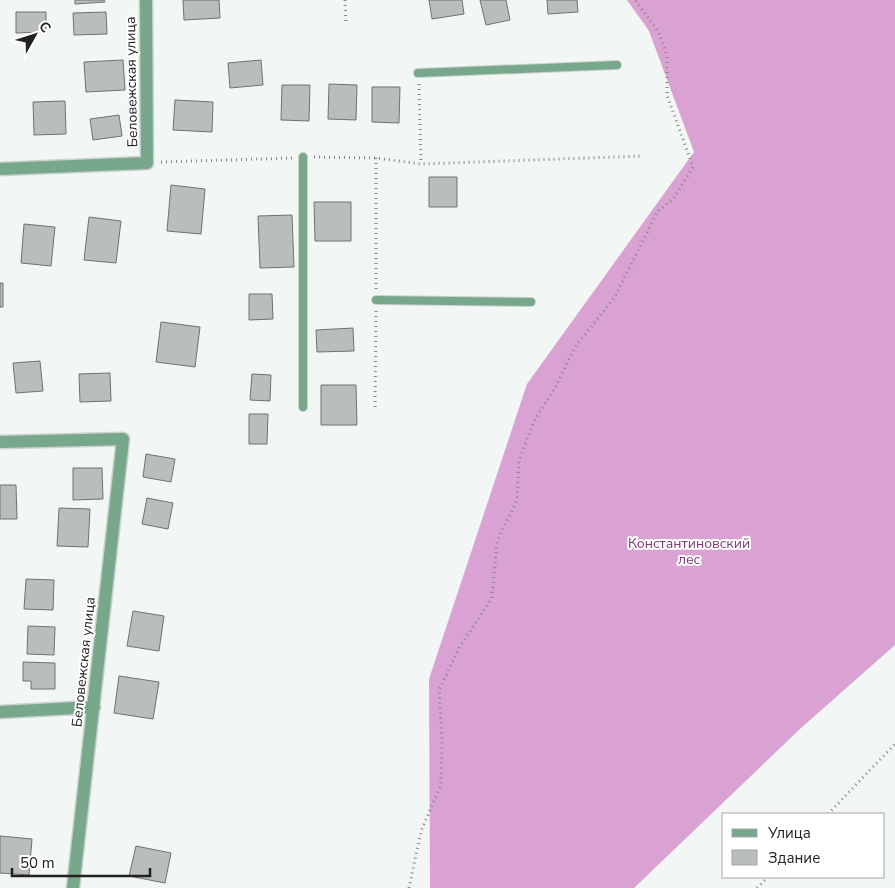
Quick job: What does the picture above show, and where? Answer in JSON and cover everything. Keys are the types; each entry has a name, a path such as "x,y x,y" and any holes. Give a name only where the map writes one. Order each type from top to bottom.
{"street":[{"name":"Беловежская улица","path":"146,0 147,163"},
{"path":"0,170 147,163"},
{"name":"Беловежская улица","path":"0,442 123,439 73,888"},
{"path":"0,712 94,708"}],"lane":[{"path":"418,73 617,65"},
{"path":"303,157 303,408"},
{"path":"376,300 532,302"}],"path":[{"path":"345,0 346,24"},
{"path":"409,888 421,831 441,786 442,739 439,690 459,648 492,598 497,541 517,500 518,461 534,421 555,388 575,347 614,298 658,211 673,199 693,167 667,95 667,56 662,40 635,0"},
{"path":"418,73 421,164"},
{"path":"147,163 303,157 376,158 421,164 643,156"},
{"path":"375,407 376,158"},
{"path":"829,813 895,744"},
{"path":"757,888 767,878"}],"green space":[{"name":"Константиновский лес","path":"627,0 895,0 895,645 801,728 634,888 430,888 429,679 527,384 694,152 649,31"}],"building":[{"path":"75,0 104,0 105,2 75,4"},
{"path":"183,0 219,0 220,18 184,20"},
{"path":"429,0 462,0 464,14 432,19"},
{"path":"480,0 506,0 510,20 486,25"},
{"path":"547,0 577,0 578,12 548,14"},
{"path":"16,12 46,12 46,32 16,33"},
{"path":"106,12 107,34 74,35 73,13"},
{"path":"123,60 125,90 86,92 84,62"},
{"path":"261,60 263,85 230,88 228,63"},
{"path":"329,84 357,85 356,120 328,119"},
{"path":"282,85 310,85 309,121 281,120"},
{"path":"372,87 400,87 399,123 372,122"},
{"path":"175,100 213,102 212,132 173,130"},
{"path":"65,101 66,134 34,135 33,102"},
{"path":"119,115 122,136 93,140 90,119"},
{"path":"429,177 457,177 457,207 429,207"},
{"path":"171,185 205,189 201,234 167,231"},
{"path":"314,202 351,202 351,241 315,241"},
{"path":"292,215 294,267 260,268 258,216"},
{"path":"89,217 121,221 116,263 84,260"},
{"path":"24,224 55,227 51,266 21,263"},
{"path":"0,283 3,283 3,307 0,307"},
{"path":"249,294 272,294 273,319 249,320"},
{"path":"161,322 200,327 195,367 156,362"},
{"path":"353,328 354,351 317,352 316,330"},
{"path":"40,361 43,391 16,393 13,363"},
{"path":"110,373 111,401 80,402 79,374"},
{"path":"252,374 271,375 270,401 250,400"},
{"path":"321,385 356,385 357,425 321,425"},
{"path":"249,414 268,414 267,444 249,444"},
{"path":"146,454 175,459 171,482 143,477"},
{"path":"73,468 102,468 103,499 73,500"},
{"path":"0,485 16,485 17,519 0,519"},
{"path":"147,498 173,503 168,529 142,524"},
{"path":"59,508 90,509 88,547 57,546"},
{"path":"26,579 54,580 53,610 24,609"},
{"path":"133,611 164,616 159,651 127,646"},
{"path":"28,626 55,627 54,655 27,654"},
{"path":"23,662 55,663 55,689 31,689 31,681 23,681"},
{"path":"119,676 159,682 153,719 114,713"},
{"path":"0,836 32,839 29,875 0,873"},
{"path":"136,846 171,853 165,883 129,876"}]}
